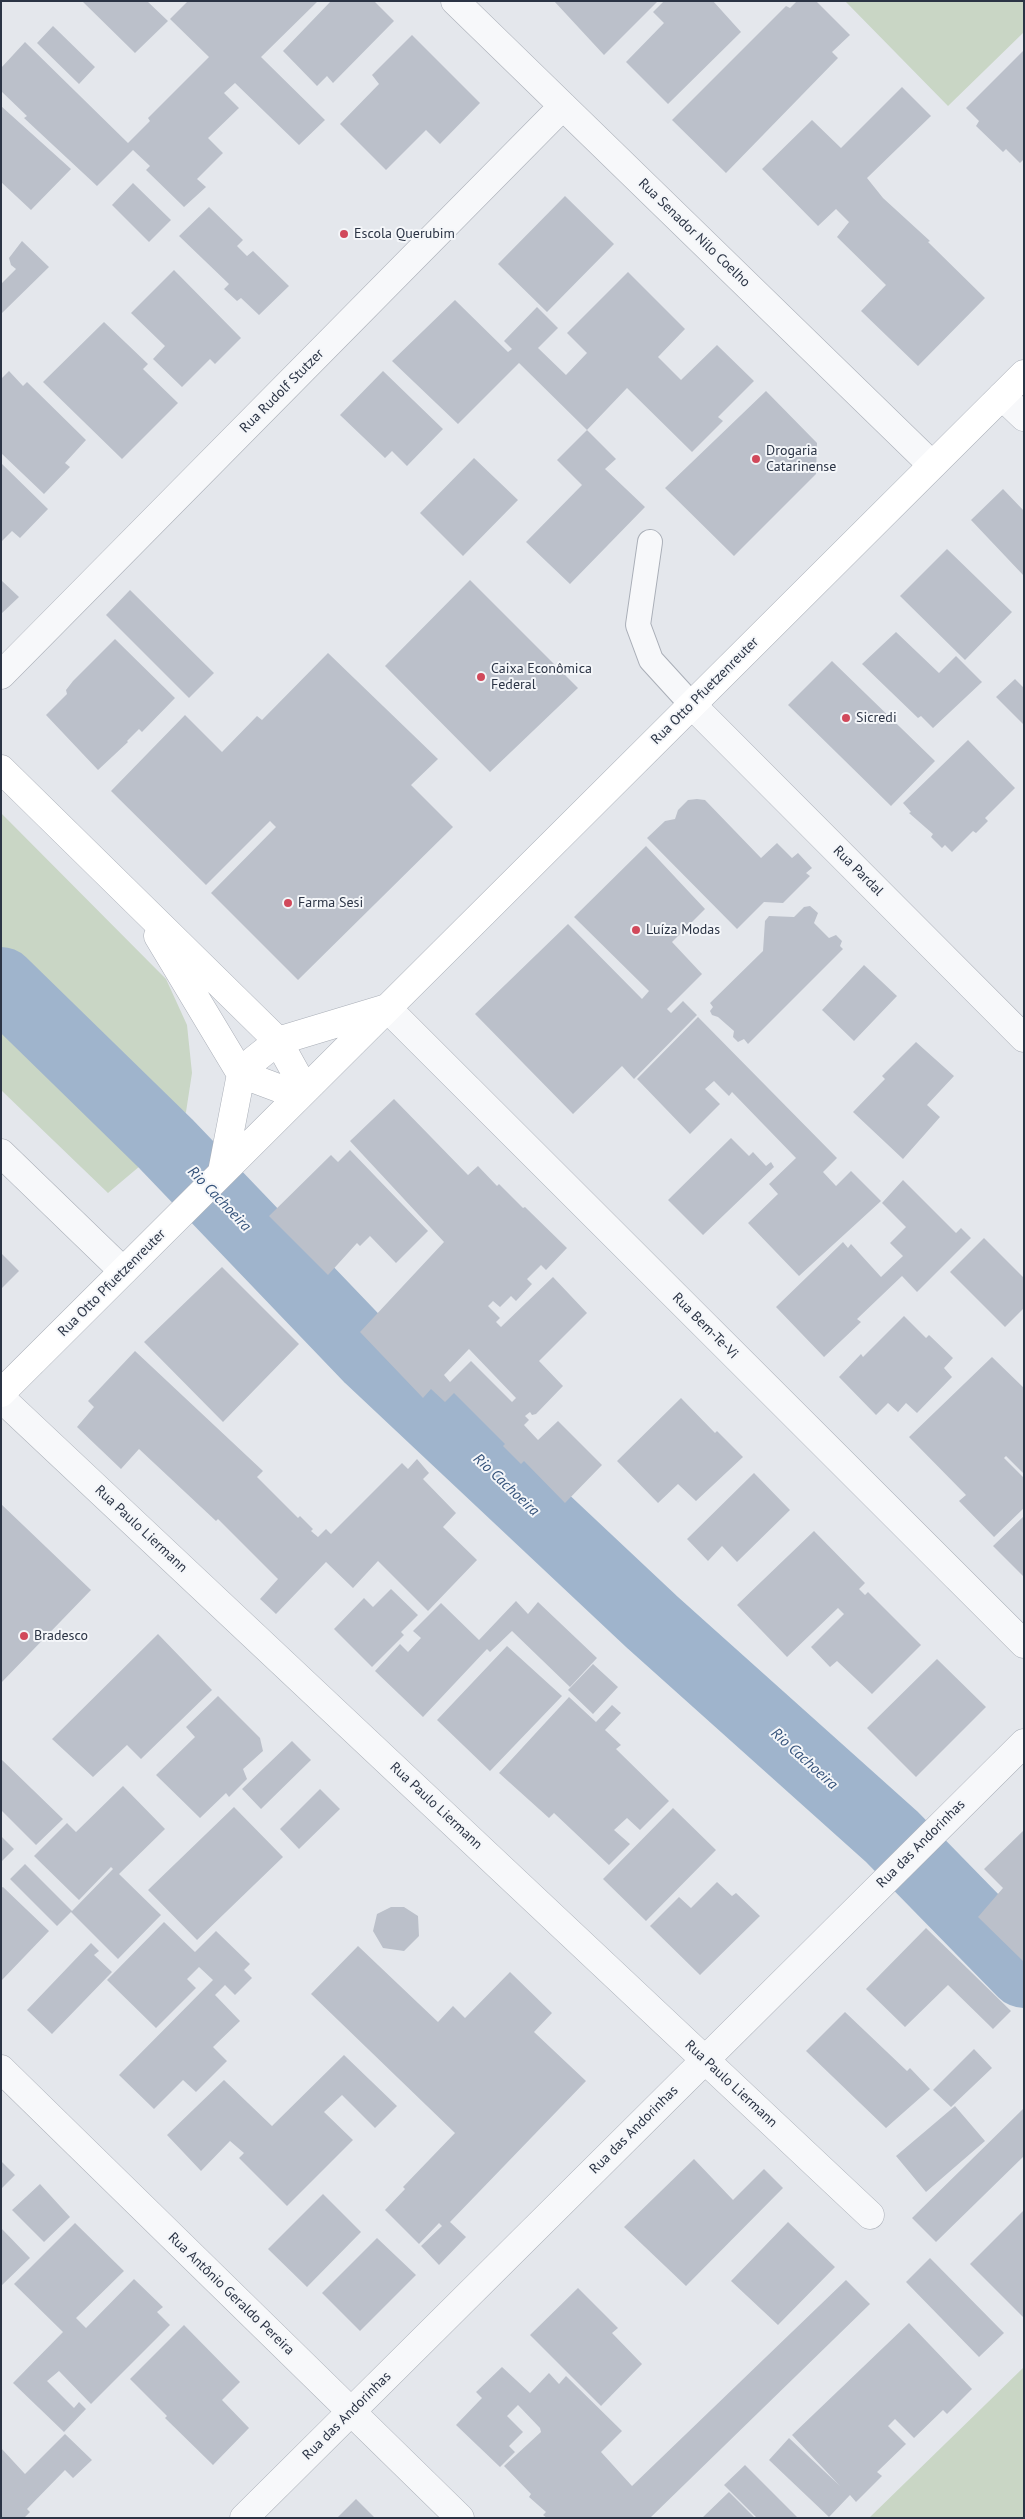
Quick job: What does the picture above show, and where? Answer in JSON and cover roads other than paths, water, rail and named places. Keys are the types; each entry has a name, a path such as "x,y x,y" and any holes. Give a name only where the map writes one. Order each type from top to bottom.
{"main road":[{"name":"Rua Otto Pfuetzenreuter","path":"1,1393 1024,374"},
{"path":"1,769 278,1041 298,1077 303,1092 281,1089 241,1074 139,905"},
{"name":"Rua Otto Pfuetzenreuter","path":"241,1074 266,1049 278,1041 387,1008"},
{"path":"222,1172 241,1074"}],"street":[{"name":"Rua Senador Nilo Coelho","path":"455,1 932,465"},
{"name":"Rua Rudolf Stutzer","path":"1,675 563,106"},
{"path":"1002,396 1024,417"},
{"name":"Rua Pardal","path":"692,705 1024,1038"},
{"name":"Rua Bem-Te-Vi","path":"387,1008 1024,1644"},
{"path":"1,1153 123,1272"},
{"name":"Rua Paulo Liermann","path":"1,1398 870,2215"},
{"name":"Rua das Andorinhas","path":"244,2518 1024,1743"},
{"name":"Rua Antônio Geraldo Pereira","path":"1,2069 460,2518"}],"lane":[{"path":"650,542 638,624 651,660 692,705"}],"waterway":[{"name":"Rio Cachoeira","path":"1,983 166,1144 370,1357 652,1622 892,1837 1024,1972"}],"place":[{"name":"Escola Querubim","path":"344,234"},
{"name":"Drogaria Catarinense","path":"756,459"},
{"name":"Caixa Econômica Federal","path":"481,677"},
{"name":"Sicredi","path":"846,718"},
{"name":"Farma Sesi","path":"288,903"},
{"name":"Luíza Modas","path":"636,930"},
{"name":"Bradesco","path":"24,1636"}]}
